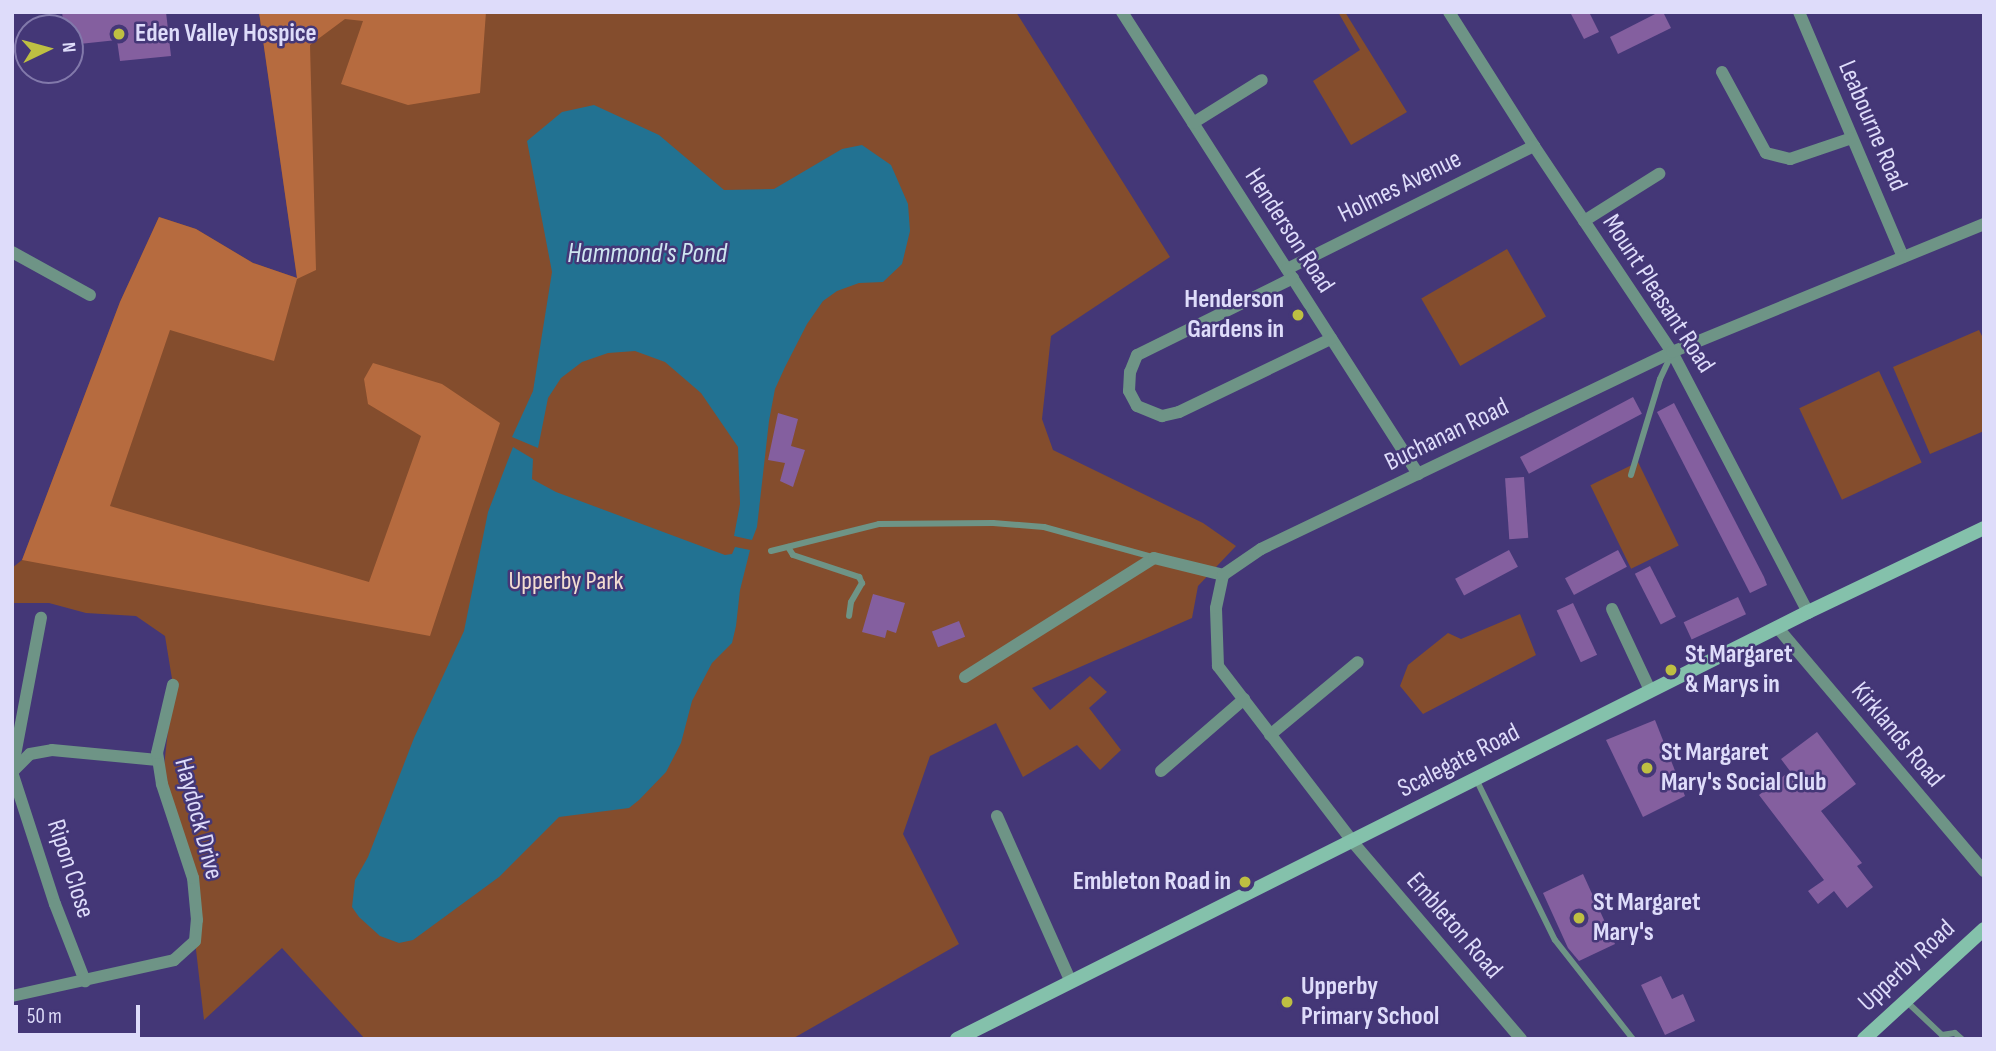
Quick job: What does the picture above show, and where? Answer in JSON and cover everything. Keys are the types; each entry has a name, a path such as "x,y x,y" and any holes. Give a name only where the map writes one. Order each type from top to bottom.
{"street":[{"name":"Henderson Road","path":"1122,12 1418,474"},
{"name":"Mount Pleasant Road","path":"1449,12 1534,146 1672,352 1808,612"},
{"name":"Leabourne Road","path":"1799,12 1903,257"},
{"path":"1722,72 1766,153 1790,159 1852,138"},
{"path":"1193,123 1262,80"},
{"name":"Holmes Avenue","path":"1332,339 1180,412 1162,415 1137,406 1129,391 1130,372 1137,355 1534,146"},
{"path":"1584,221 1659,174"},
{"name":"Buchanan Road","path":"1223,575 1261,549 1672,352 1984,224"},
{"path":"12,252 90,295"},
{"name":"Scalegate Road","path":"957,1039 1353,842 1650,690 1984,528"},
{"path":"965,677 1154,558 1223,575 1216,608 1218,666 1353,842"},
{"path":"1612,609 1650,690"},
{"name":"Ripon Close","path":"41,618 12,772 55,904 85,981"},
{"name":"Kirklands Road","path":"1777,627 1984,871"},
{"path":"1270,735 1358,662"},
{"name":"Haydock Drive","path":"12,996 174,960 195,941 197,920 193,878 162,784 158,760 173,685"},
{"path":"1161,771 1244,699"},
{"path":"12,772 30,754 52,750 158,760"},
{"path":"997,816 1071,982"},
{"name":"Embleton Road","path":"1353,842 1521,1039"},
{"name":"Upperby Road","path":"1864,1039 1984,929"}],"lane":[{"path":"1631,475 1660,379 1672,352"},
{"path":"771,551 879,524 993,523 1044,527 1154,558"},
{"path":"788,547 793,555 859,577 862,583 851,602 849,616"},
{"path":"1476,779 1555,940 1633,1039"},
{"path":"1906,1001 1942,1035 1955,1033 1962,1039"}],"green space":[{"name":"Upperby Park","path":"259,12 1016,12 1170,257 1051,336 1042,419 1053,450 1203,523 1236,546 1198,586 1192,618 1032,688 1050,710 1090,676 1107,692 1089,708 1121,750 1100,770 1077,745 1023,777 996,723 930,756 903,834 959,944 792,1039 365,1039 282,948 204,1020 195,941 193,878 162,784 173,685 165,636 136,616 86,613 49,603 12,603 12,568 22,560 120,302 159,217 196,229 253,263 297,278"},
{"path":"1338,12 1345,12 1407,112 1351,145 1313,81 1360,50"},
{"path":"1507,249 1546,317 1460,366 1421,298"},
{"path":"1979,330 1984,340 1984,431 1930,454 1893,367"},
{"path":"1879,371 1922,463 1842,500 1799,408"},
{"path":"1638,462 1679,546 1631,569 1590,485"},
{"path":"1520,614 1536,655 1423,714 1400,686 1408,665 1448,633 1461,639"}],"shaded area":[{"path":"259,12 486,12 480,93 408,105 341,84 363,21 345,19 310,45 316,270 297,279 274,361 170,330 110,506 369,582 421,436 368,404 364,379 373,363 442,384 500,423 430,636 22,560 120,302 159,217 196,229 253,263 297,278"}],"water":[{"name":"Hammond's Pond","path":"594,105 659,135 724,190 774,189 842,149 862,145 891,165 908,204 910,231 902,264 883,282 859,283 837,291 823,301 807,324 785,367 775,389 757,527 752,540 734,536 740,504 738,447 701,393 665,362 635,351 608,353 582,362 561,378 548,398 538,448 512,437 533,391 552,272 527,141 562,112"},
{"path":"513,447 533,459 532,479 556,492 725,555 732,554 735,547 750,550 740,590 736,626 732,643 712,663 692,701 681,743 666,772 639,800 629,808 559,817 499,877 413,940 399,943 380,936 352,907 355,880 368,857 414,738 464,631 488,512"}],"building":[{"name":"Eden Valley Hospice","path":"166,12 171,56 120,61 117,40 84,44 84,14 62,14"},
{"path":"1570,12 1589,12 1599,32 1584,39"},
{"path":"1663,12 1671,28 1618,54 1610,37"},
{"path":"1633,397 1642,414 1529,474 1520,457"},
{"path":"1674,403 1764,577 1767,585 1750,593 1657,412"},
{"path":"778,413 798,419 791,446 805,450 793,487 780,481 785,463 768,460"},
{"path":"1524,477 1528,538 1509,539 1505,478"},
{"path":"1509,550 1518,567 1464,595 1455,579"},
{"path":"1618,550 1627,567 1574,595 1565,578"},
{"path":"1650,566 1676,617 1661,625 1635,574"},
{"path":"873,594 905,603 896,633 887,630 885,638 862,632"},
{"path":"1738,597 1746,614 1692,640 1684,622"},
{"path":"1573,603 1597,655 1581,662 1557,611"},
{"path":"959,621 965,637 938,647 932,631"},
{"name":"St Margaret Mary's Social Club","path":"1655,720 1685,796 1643,817 1606,740"},
{"path":"1817,732 1856,784 1821,811 1862,863 1857,866 1873,887 1847,908 1834,891 1818,904 1808,891 1824,880 1759,795 1790,771 1781,759"},
{"name":"St Margaret Mary's","path":"1583,874 1615,944 1579,961 1568,948 1543,893"},
{"path":"1661,976 1672,999 1683,994 1695,1021 1665,1035 1641,985"}],"place":[{"name":"Eden Valley Hospice","path":"119,34"},
{"name":"Henderson Gardens in","path":"1298,315"},
{"name":"St Margaret & Marys in","path":"1671,670"},
{"name":"St Margaret Mary's Social Club","path":"1647,768"},
{"name":"Embleton Road in","path":"1245,882"},
{"name":"St Margaret Mary's","path":"1579,918"},
{"name":"Upperby Primary School","path":"1287,1002"}]}
